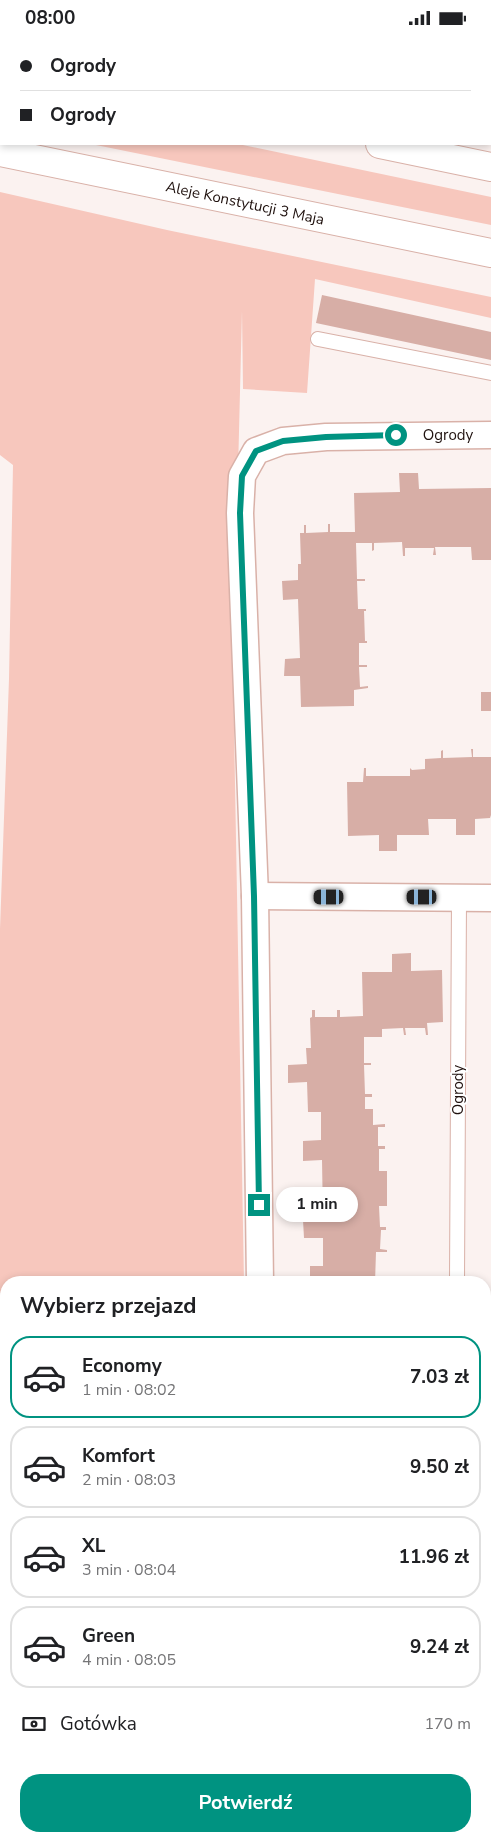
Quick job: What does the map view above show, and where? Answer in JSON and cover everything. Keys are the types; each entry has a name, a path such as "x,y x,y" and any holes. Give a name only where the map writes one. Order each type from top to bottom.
{"main road":[{"path":"385,145 491,167"},
{"name":"Aleje Konstytucji 3 Maja","path":"0,152 491,253"}],"street":[{"name":"Ogrody","path":"260,1276 254,896 240,513 242,476 256,451 283,441 326,437 491,435"},
{"path":"254,896 491,898"}],"lane":[{"path":"318,339 491,373"},
{"name":"Ogrody","path":"456,1276 459,898"}],"shaded area":[{"path":"96,145 243,145 491,197 491,225"},
{"path":"0,192 167,230 491,297 491,318 315,279 307,393 243,389 242,311 233,673 244,1276 0,1276 0,929 9,679 13,465 0,455"}],"building":[{"path":"322,295 491,332 491,360 316,323"},
{"path":"399,473 418,473 419,489 491,488 491,560 472,560 471,547 435,547 436,555 433,555 434,548 405,548 405,556 403,556 402,542 374,543 374,550 372,551 372,543 356,543 357,579 365,579 365,581 357,581 358,609 366,609 364,611 365,641 367,641 367,643 359,643 359,665 367,665 367,667 359,667 360,687 368,686 368,688 354,690 354,706 301,707 300,676 284,676 285,659 300,658 298,599 283,600 282,581 298,580 298,564 301,564 300,533 304,533 304,525 306,525 306,533 328,532 328,524 330,524 330,532 355,532 354,493 400,492"},
{"path":"481,692 491,692 491,711 481,711"},
{"path":"471,749 473,749 473,757 491,757 491,815 490,818 475,819 475,835 456,835 456,819 428,819 429,835 397,835 397,851 379,851 379,835 348,836 347,782 363,782 364,768 366,768 366,776 410,776 410,768 412,770 425,769 425,759 441,758 441,751 443,750 443,758 472,757"},
{"path":"411,953 411,971 442,970 443,1022 427,1023 428,1035 426,1035 425,1028 405,1028 406,1035 404,1035 403,1028 382,1029 382,1037 364,1037 364,1063 371,1063 371,1065 364,1065 365,1094 372,1094 372,1097 365,1097 365,1109 373,1109 373,1125 385,1124 385,1127 378,1127 378,1146 385,1146 385,1149 379,1149 379,1171 387,1171 387,1206 379,1206 380,1227 386,1227 386,1230 381,1230 380,1249 387,1250 387,1252 376,1252 375,1276 310,1276 310,1266 323,1266 323,1238 304,1238 303,1220 323,1219 322,1160 303,1161 303,1141 321,1140 321,1112 308,1112 307,1082 288,1083 288,1065 307,1064 306,1048 311,1048 310,1018 312,1017 312,1010 315,1010 315,1017 337,1017 337,1010 340,1010 340,1017 363,1016 362,972 392,972 392,954"}],"route":[{"path":"259,1205 254,896 240,513 242,476 256,451 283,441 326,437 396,435"}]}
